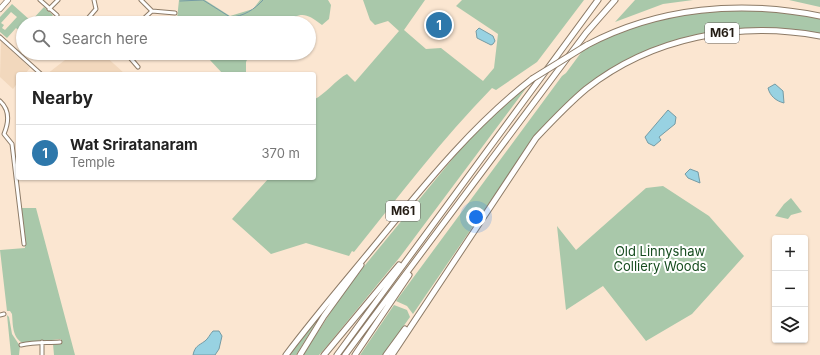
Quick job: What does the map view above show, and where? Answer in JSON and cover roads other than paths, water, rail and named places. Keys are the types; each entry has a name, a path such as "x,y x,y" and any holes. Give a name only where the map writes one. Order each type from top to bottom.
{"highway":[{"name":"M61","path":"337,355 598,0"},
{"path":"345,355 586,33 615,0"},
{"name":"M61","path":"286,355 324,305 378,241 463,142 490,114 532,80 587,45 632,24 665,13 698,7 762,5 797,10 820,16"},
{"name":"M61","path":"392,355 536,138 558,114 586,89 609,73 654,51 701,36 759,30 792,32 820,36"},
{"name":"M61","path":"324,355 426,232"},
{"path":"355,355 433,239"},
{"name":"M61","path":"300,355 324,316 378,241"},
{"name":"M61","path":"386,355 461,249"}],"main road":[{"path":"0,9 8,0"}],"street":[{"path":"40,0 57,15"},
{"path":"50,9 58,0"},
{"path":"90,16 96,9 94,0"},
{"path":"141,0 152,11 175,14"},
{"path":"147,16 152,11"},
{"path":"0,37 16,49"},
{"path":"28,60 39,72"},
{"path":"132,60 137,67"},
{"path":"0,101 8,114 7,125 4,134 0,138"},
{"path":"4,134 12,144 22,242"},
{"path":"0,315 4,314"},
{"path":"42,342 42,355"},
{"path":"21,345 42,342 60,342"}],"water":[{"path":"479,28 493,36 495,41 493,44 491,45 477,38 476,31"},
{"path":"775,84 783,91 784,103 774,98 769,91 768,88"},
{"path":"668,110 676,117 675,124 659,137 661,140 654,146 648,143 645,137"},
{"path":"690,169 698,172 700,183 688,178 685,174"},
{"path":"213,331 219,331 222,336 219,349 215,355 193,355 196,348 206,340"}],"waterway":[{"path":"180,1 203,0 228,16"},
{"path":"240,16 248,12 263,0"}],"place":[{"name":"Wat Sriratanaram","path":"439,25"}],"park label":[{"name":"Old Linnyshaw Colliery Woods","path":"660,258"}]}
